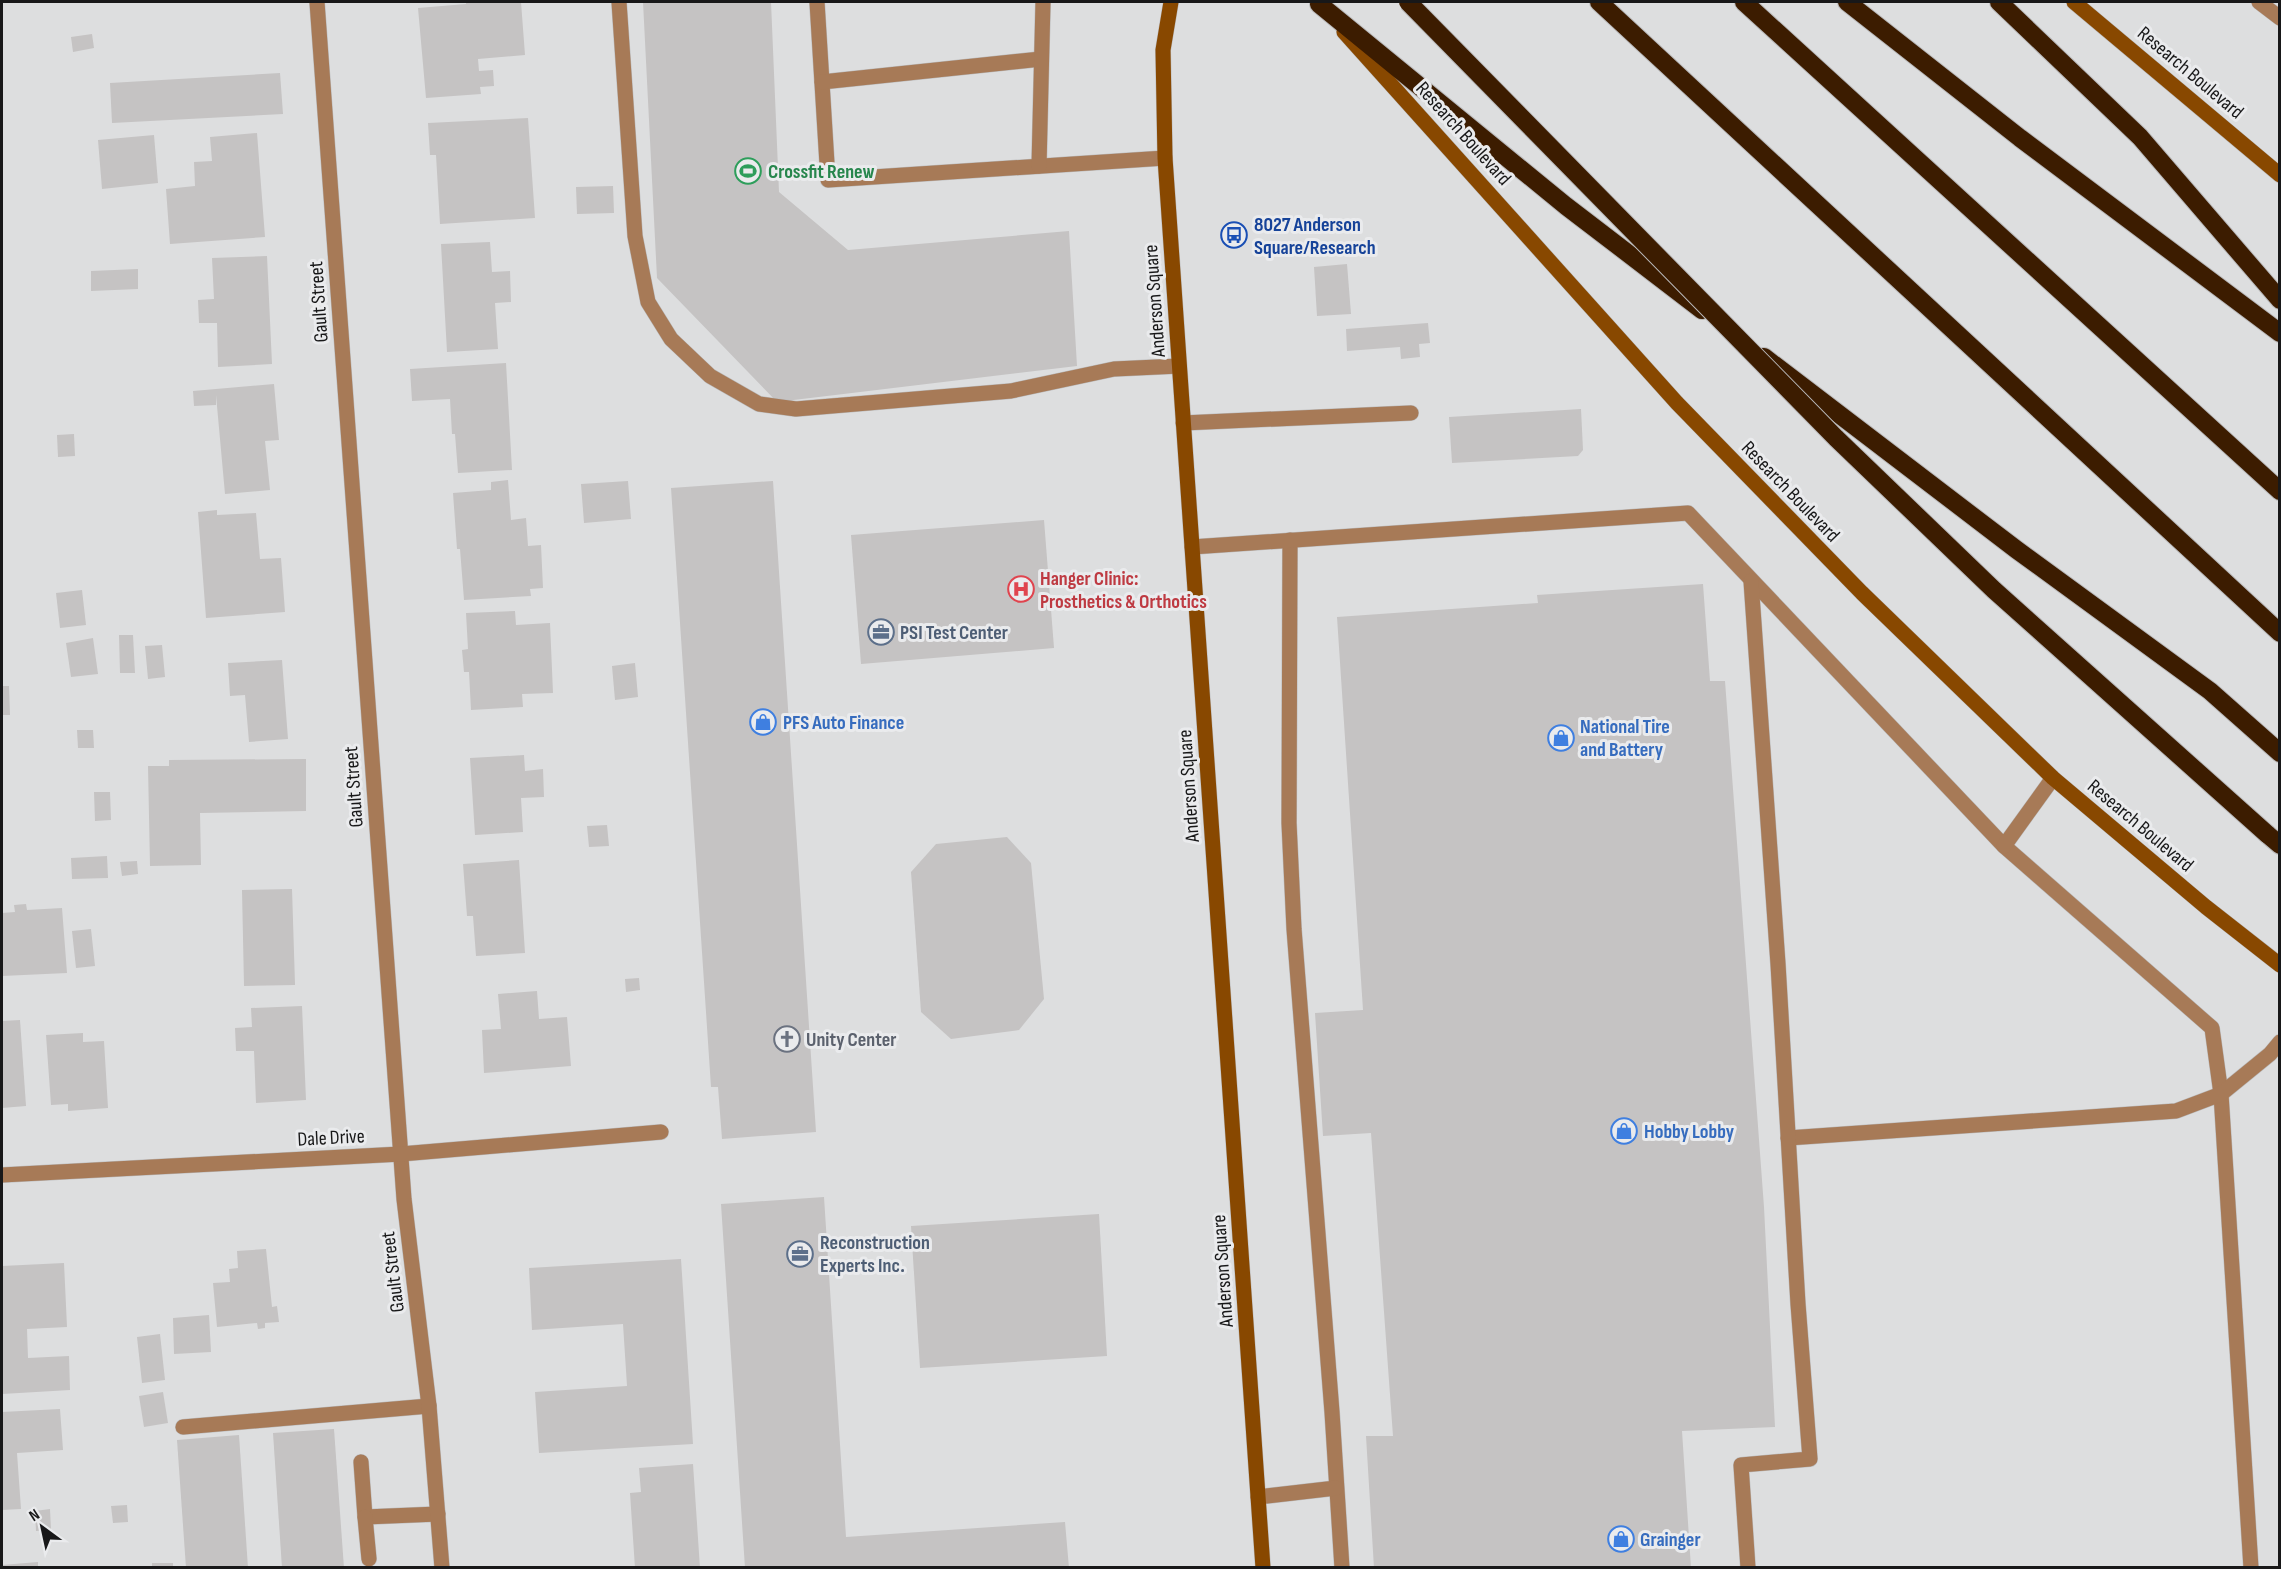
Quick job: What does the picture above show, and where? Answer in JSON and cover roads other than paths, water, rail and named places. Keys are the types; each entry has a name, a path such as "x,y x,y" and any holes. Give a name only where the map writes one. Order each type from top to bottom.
{"highway":[{"path":"1408,2 1844,446 1994,590 2273,840"},
{"path":"1599,2 2280,633"},
{"path":"1744,2 2280,491"},
{"path":"1847,2 2020,138 2280,333"},
{"path":"1999,2 2140,137 2280,300"},
{"path":"1317,3 1566,206 2017,550 2210,690 2280,753"}],"main road":[{"name":"Anderson Square","path":"1171,2 1163,50 1165,158 1263,1568"},
{"name":"Research Boulevard","path":"2074,2 2280,175"},
{"name":"Research Boulevard","path":"1317,3 1677,404 1862,593 2053,778 2206,907 2280,965"}],"street":[{"name":"Gault Street","path":"316,2 404,1199 429,1406 442,1568"},
{"path":"619,2 635,236 648,302 671,339 710,376 759,404 796,409 1011,391 1114,369 1179,366"},
{"path":"817,2 828,180 1165,158"},
{"path":"1039,166 1043,2"},
{"path":"2259,2 2280,18"},
{"path":"822,82 1041,59"},
{"path":"1183,423 1411,413"},
{"path":"1192,547 1688,513 1750,581 2004,846 2212,1028 2221,1094 2251,1568"},
{"path":"1290,540 1289,823 1294,929 1342,1568"},
{"path":"1748,1568 1741,1465 1810,1459 1778,964 1750,581"},
{"path":"2004,846 2053,778"},
{"path":"1788,1138 2176,1111 2221,1094 2270,1054 2280,1042"},
{"name":"Dale Drive","path":"2,1175 401,1154 661,1132"},
{"path":"183,1427 429,1406"},
{"path":"361,1462 369,1559"},
{"path":"1258,1497 1336,1488"},
{"path":"365,1517 438,1514"}],"place":[{"name":"Crossfit Renew","path":"748,171"},
{"name":"8027 Anderson Square/Research","path":"1234,235"},
{"name":"Hanger Clinic: Prosthetics & Orthotics","path":"1021,589"},
{"name":"PSI Test Center","path":"881,632"},
{"name":"PFS Auto Finance","path":"763,722"},
{"name":"National Tire and Battery","path":"1561,738"},
{"name":"Unity Center","path":"787,1039"},
{"name":"Hobby Lobby","path":"1624,1131"},
{"name":"Reconstruction Experts Inc.","path":"800,1254"},
{"name":"Grainger","path":"1621,1539"}]}
